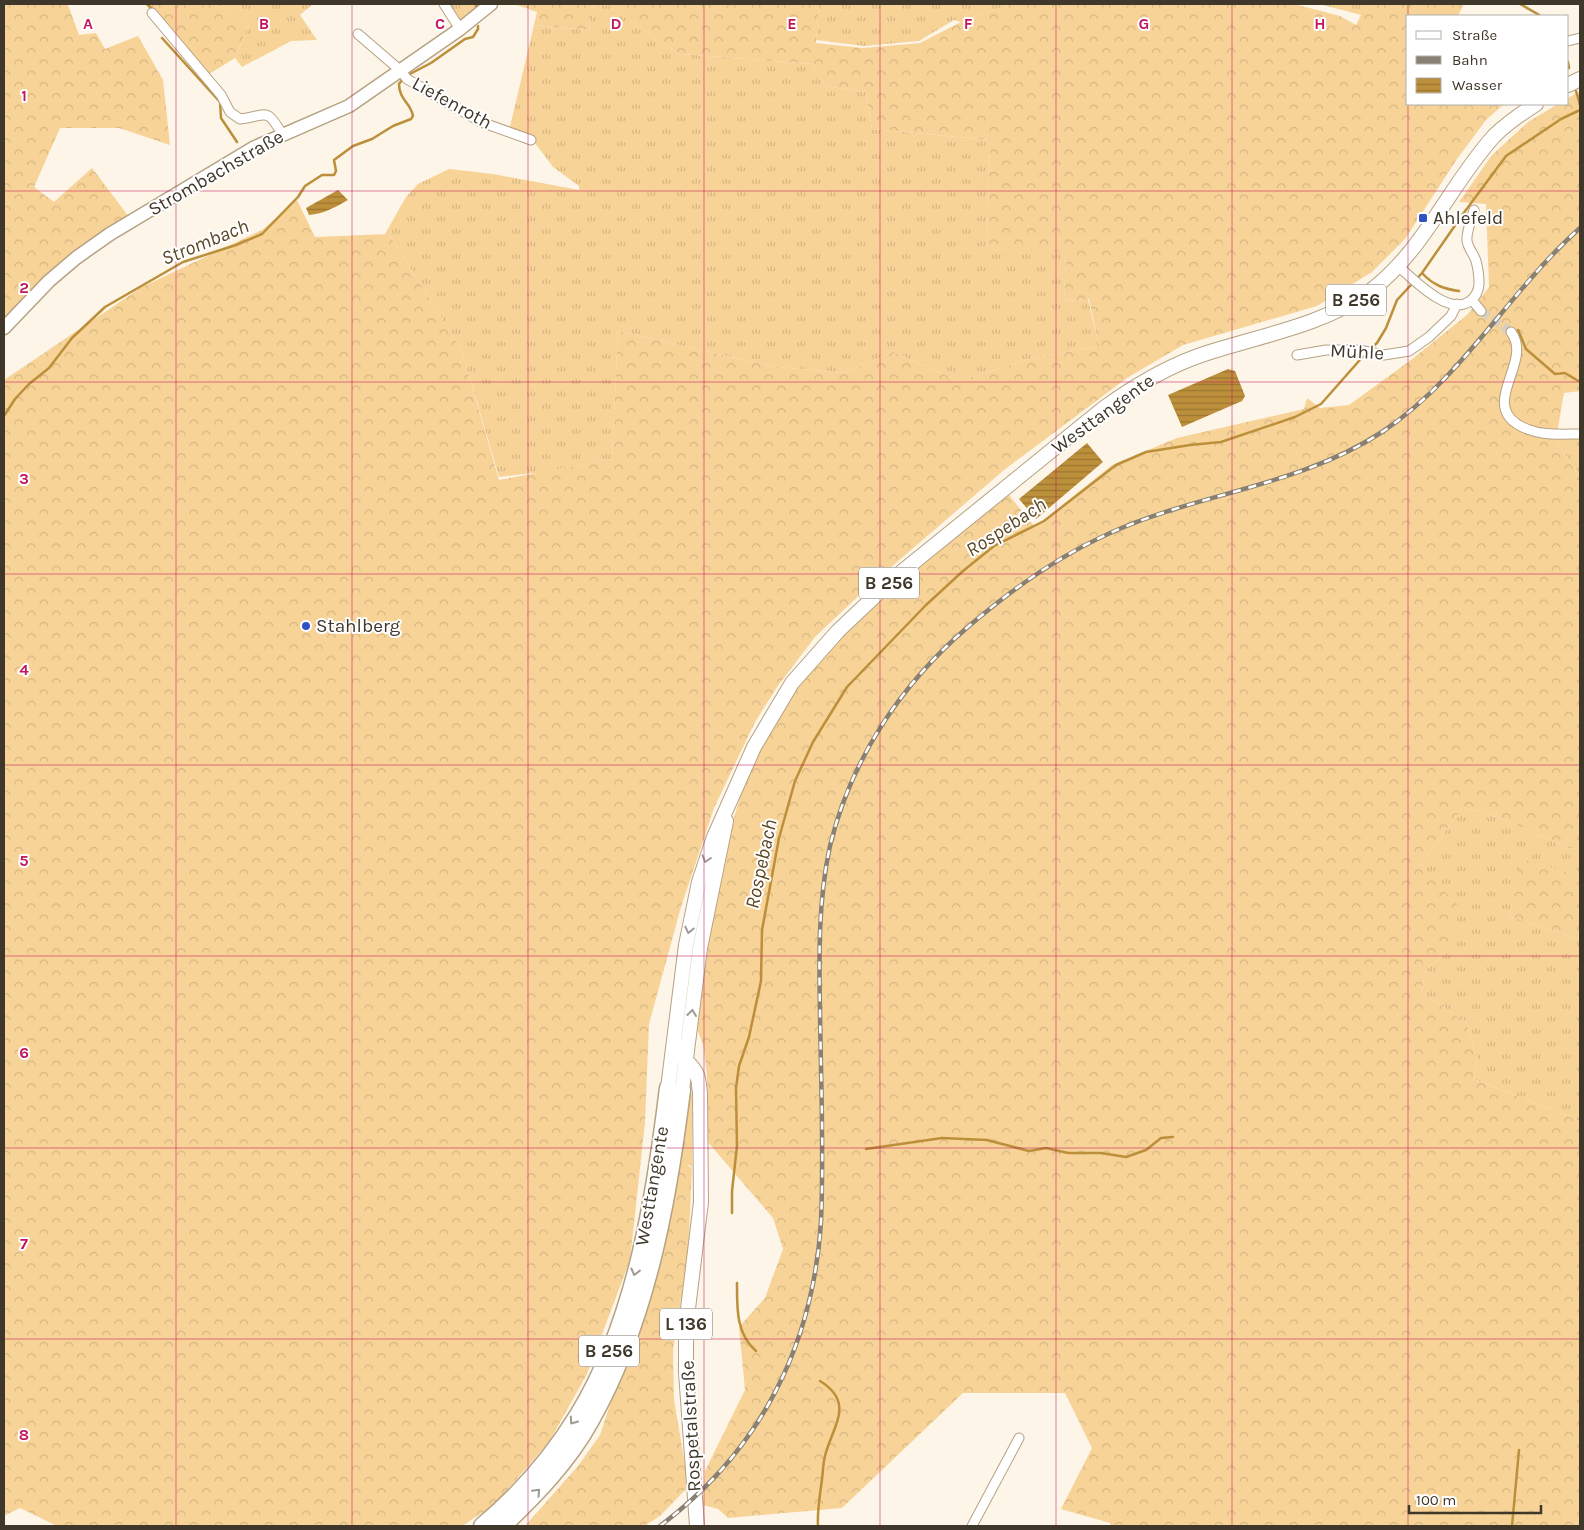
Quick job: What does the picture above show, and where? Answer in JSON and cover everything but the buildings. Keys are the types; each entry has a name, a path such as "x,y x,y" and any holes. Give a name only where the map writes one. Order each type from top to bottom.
{"highway":[{"name":"Westtangente","path":"482,1526 524,1485 552,1452 578,1415 607,1357 628,1300 647,1225 662,1138 675,1089"},
{"name":"Westtangente","path":"503,1526 539,1490 564,1461 589,1424 615,1374 629,1340 659,1230 673,1156 675,1089"}],"main road":[{"name":"Strombachstraße","path":"4,328 48,281 110,234 255,146 349,106 460,29 491,4"},
{"name":"Westtangente","path":"675,1089 674,1038 686,945 699,882 714,837 754,747 792,683 838,631 893,579 1096,414 1138,384 1164,370 1205,353 1295,327 1343,308 1368,293 1398,266 1422,238 1479,156 1496,135 1535,105"},
{"name":"Westtangente","path":"675,1089 686,1062 700,948 729,805"},
{"name":"Rospetalstraße","path":"674,1038 676,1049 698,1075 700,1092 701,1202 686,1325 686,1372 694,1525"}],"street":[{"path":"444,4 460,29"},
{"path":"152,13 221,95 230,112 240,119 262,113 269,115 282,134"},
{"name":"Liefenroth","path":"358,34 401,71 407,79 478,121 531,140"},
{"path":"1398,266 1424,289 1442,301 1457,304 1467,303 1472,300 1477,293 1479,285 1476,261 1467,240 1474,210"},
{"path":"1472,300 1481,311"},
{"name":"Mühle","path":"1297,355 1326,350 1359,350 1384,355 1409,351 1429,337 1452,316 1457,304"},
{"path":"1511,332 1515,338 1518,354 1504,394 1504,409 1511,420 1521,426 1541,433 1580,434"},
{"path":"972,1526 1019,1438"}],"green space":[{"path":"4,4 71,4 68,5 79,35 96,33 105,49 138,36 163,80 170,145 119,128 60,128 34,187 54,202 92,168 129,217 4,321"},
{"path":"146,4 216,4 249,24 235,58 206,76"},
{"path":"216,4 313,4 300,15 317,40 291,41 242,67 235,58 249,24"},
{"path":"446,4 465,4 466,18 458,24"},
{"path":"465,4 484,4 466,18"},
{"path":"514,4 593,4 589,30 534,25 537,12"},
{"path":"593,4 605,4 680,54 813,64 825,86 866,92 872,129 990,140 987,249 1066,251 1064,301 1088,299 1099,346 1026,360 959,381 893,352 844,373 770,366 618,331 612,459 533,474 499,477 462,351 389,234 385,234 406,197 418,184 449,169 493,174 579,190 579,186 553,167 532,139 509,131 534,25 589,30"},
{"path":"605,4 819,4 816,43 863,48 920,43 961,22 1010,4 1294,4 1340,16 1356,25 1361,15 1361,4 1464,4 1458,15 1406,15 1406,105 1503,105 1486,120 1457,159 1405,239 1372,272 1317,306 1183,345 1127,378 1004,470 868,587 815,637 777,687 755,722 714,808 681,907 649,1024 645,1122 630,1260 587,1374 549,1442 494,1505 462,1526 57,1526 20,1508 4,1516 4,380 142,287 262,230 297,200 315,237 389,234 462,351 499,480 612,459 618,331 770,366 844,373 893,352 959,381 1026,360 1099,346 1089,299 1064,301 1066,252 987,249 990,140 872,129 866,92 825,86 813,64 680,54"},
{"path":"819,4 1010,4 961,22 954,20 919,41 864,46 816,40"},
{"path":"1319,4 1361,4 1361,15"},
{"path":"1580,91 1580,391 1564,393 1556,439 1580,479 1580,850 1569,848 1500,818 1463,807 1419,867 1459,906 1445,953 1426,970 1421,993 1466,1022 1477,1057 1474,1079 1580,1121 1580,1526 1111,1526 1110,1523 1061,1509 1092,1448 1065,1393 963,1393 842,1508 728,1518 718,1509 703,1505 705,1471 745,1390 739,1327 765,1298 783,1249 773,1218 707,1141 707,1081 703,1045 697,1027 697,1016 712,918 733,820 742,792 762,745 788,702 819,662 853,625 890,590 1008,494 1035,527 1112,465 1177,438 1304,409 1307,398 1320,408 1349,405 1411,360 1468,314 1489,287 1486,204 1459,202 1492,155 1528,122 1556,105 1569,105 1569,97"},
{"path":"1580,438 1580,479 1556,439"},
{"path":"1463,807 1500,818 1569,848 1580,850 1580,876 1523,860 1509,916 1580,939 1580,1121 1474,1079 1477,1057 1466,1022 1421,993 1426,970 1445,953 1419,867"},
{"path":"1522,859 1580,876 1580,939 1509,916"},
{"path":"688,1092 692,1094 692,1169 690,1165 677,1167"},
{"path":"686,1164 692,1169 688,1253 673,1351 674,1400 687,1476 687,1488 660,1516 644,1526 525,1526 578,1466 600,1435 620,1374 677,1167"}],"water":[{"path":"338,190 348,200 324,212 309,215 306,208"},
{"path":"1228,369 1235,371 1245,396 1242,401 1182,427 1168,395"},
{"path":"1087,443 1103,462 1036,519 1019,499"}],"waterway":[{"path":"147,4 153,10"},
{"path":"1520,4 1539,15"},
{"name":"Strombach","path":"408,75 431,63 465,39 473,37 478,26"},
{"path":"162,38 220,102 221,118 237,142"},
{"name":"Strombach","path":"4,416 15,399 29,384 49,368 72,338 105,307 183,262 236,245 262,234 298,197 305,186 322,175 334,175 336,171 334,160 353,146 372,139 393,126 411,119 413,116 412,112 401,94 399,84 402,80"},
{"path":"1576,91 1580,105"},
{"name":"Rospebach","path":"1370,349 1377,343 1386,328 1397,300 1422,273 1506,156 1561,119 1580,110"},
{"path":"1422,273 1439,286 1459,291"},
{"path":"1518,330 1526,349 1555,374 1565,373 1580,382"},
{"name":"Rospebach","path":"732,1213 732,1191 737,1146 736,1088 739,1066 749,1037 761,981 762,930 779,838 795,781 813,742 847,687 926,605 963,571 994,546 1044,521 1116,465 1146,452 1221,442 1295,417 1321,404 1366,353"},
{"path":"866,1149 942,1138 987,1140 1029,1151 1046,1148 1068,1153 1101,1153 1126,1157 1146,1150 1161,1138 1173,1137"},
{"name":"Rospebach","path":"737,1283 741,1329 749,1344 756,1351"},
{"name":"Rospebach","path":"818,1526 818,1509 824,1462 839,1416 837,1398 831,1389 820,1381"},
{"path":"1512,1526 1519,1450"}],"tunnel":[{"path":"1481,311 1511,332"}],"railway":[{"path":"660,1526 695,1496 726,1464 753,1430 775,1392 793,1353 807,1311 816,1268 821,1222 820,950 821,908 826,867 839,814 851,783 865,753 901,698 944,649 969,626 1018,587 1089,543 1142,520 1177,508 1282,478 1350,450 1382,432 1411,410 1437,386 1462,360 1530,279 1580,228"}],"place":[{"name":"Ahlefeld","path":"1423,218"},
{"name":"Stahlberg","path":"306,626"}]}
